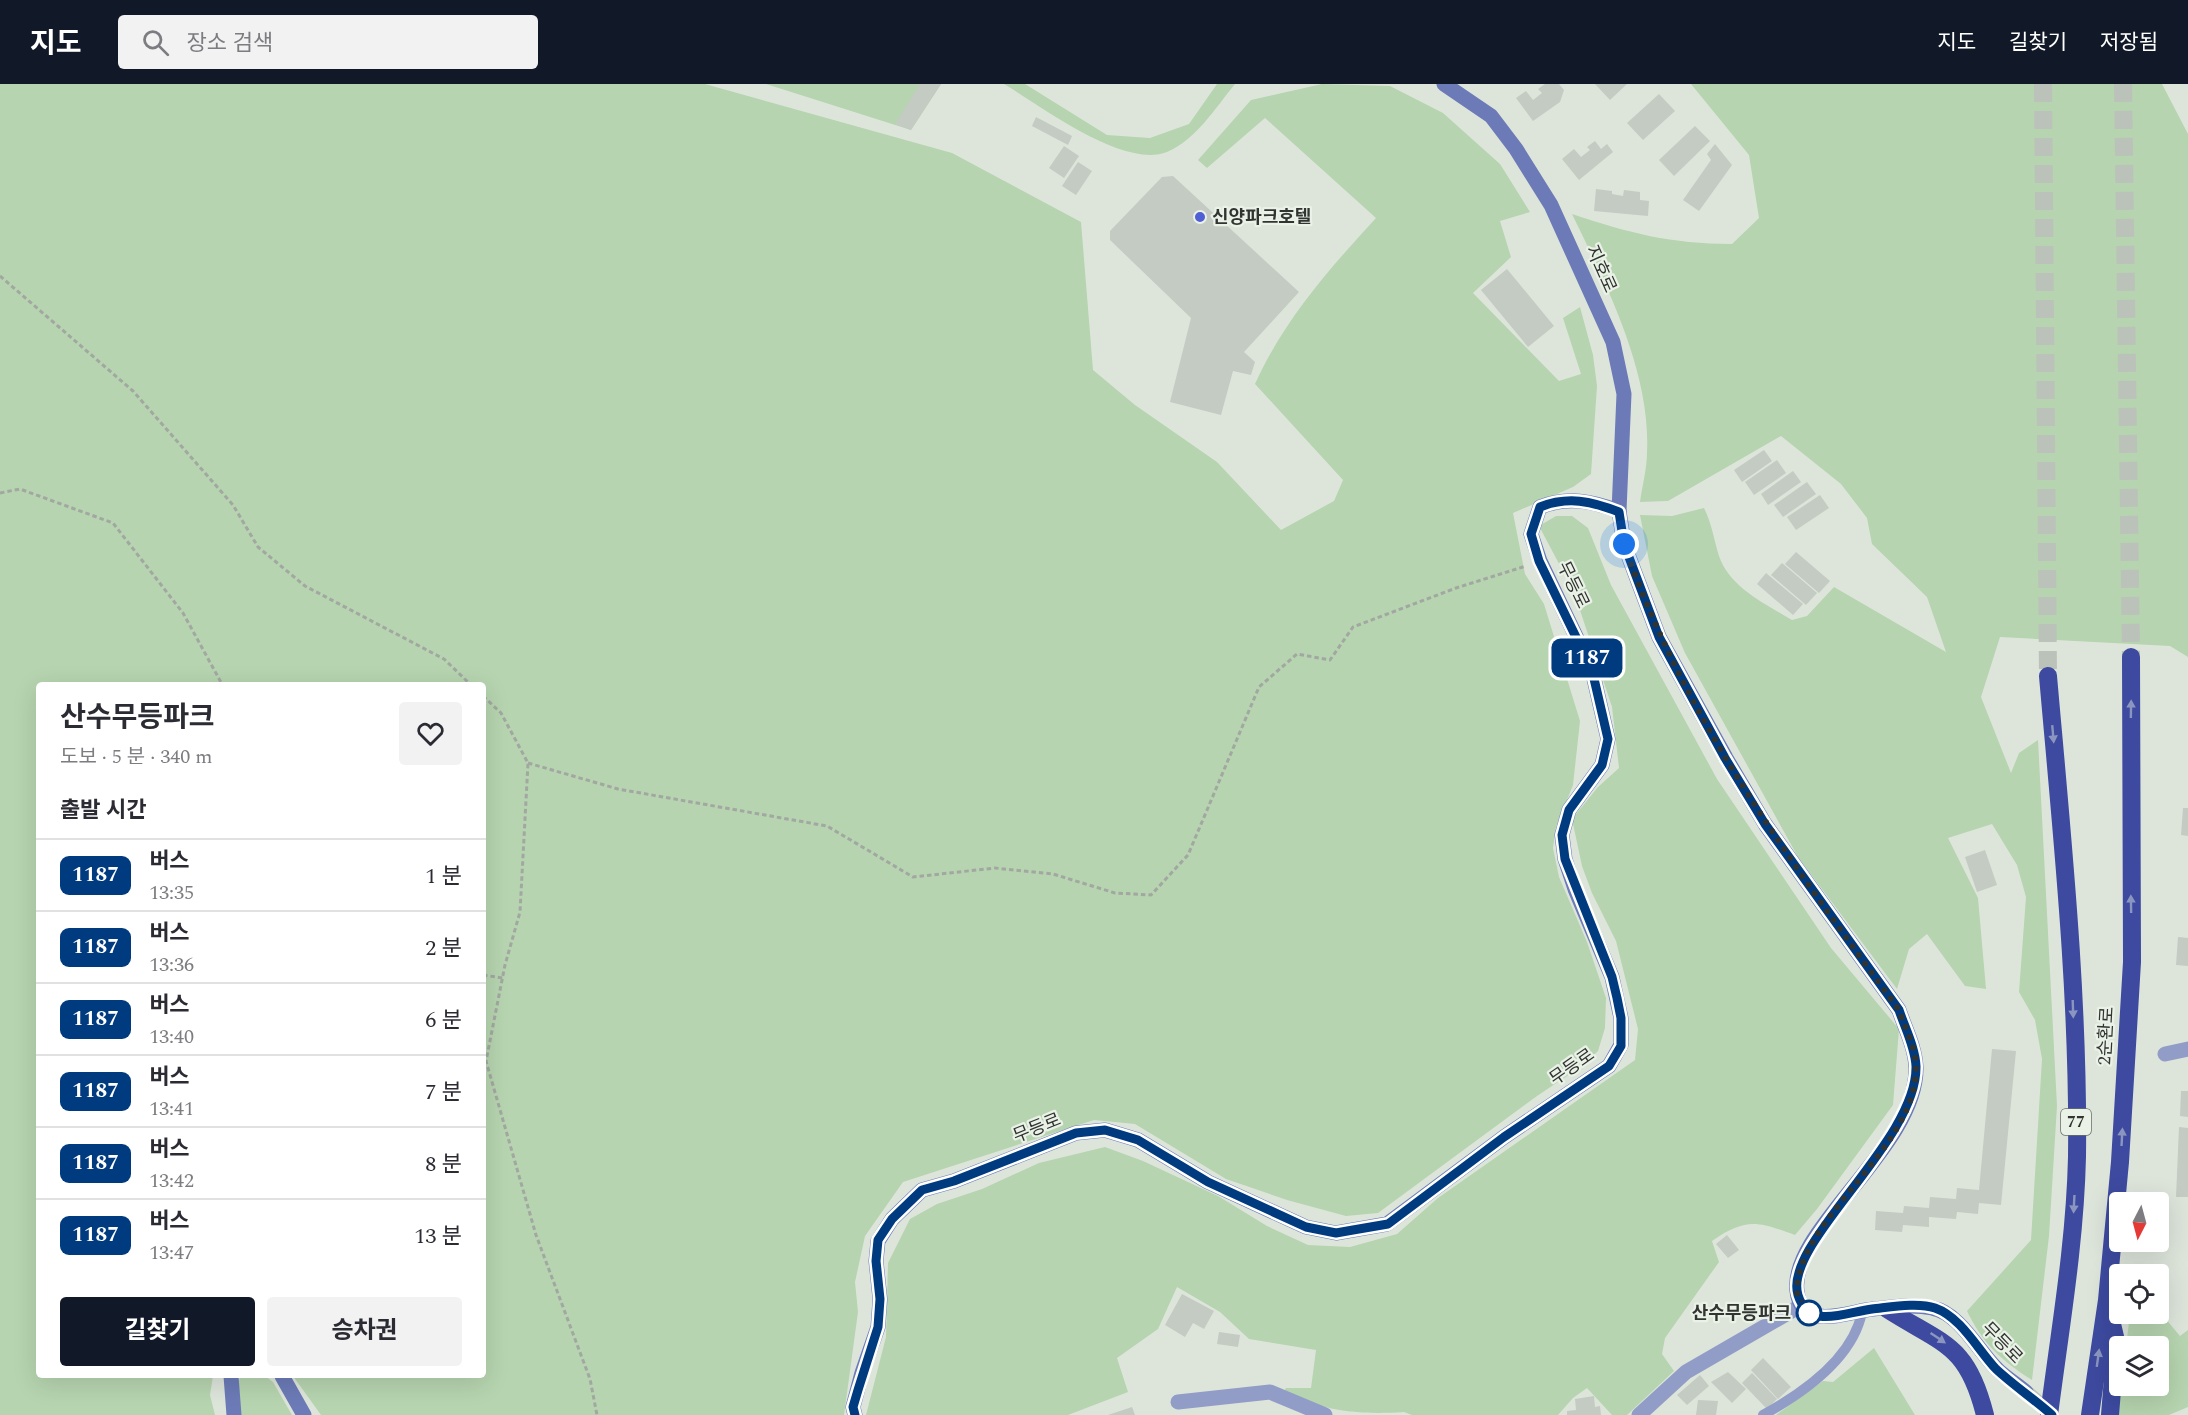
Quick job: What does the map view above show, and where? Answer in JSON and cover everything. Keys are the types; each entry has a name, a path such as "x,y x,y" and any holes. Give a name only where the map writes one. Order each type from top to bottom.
{"highway":[{"name":"2순환로","path":"2090,1415 2107,1300 2120,1162 2132,962 2131,657"},
{"name":"2순환로","path":"2048,676 2071,951 2077,1158 2066,1293 2049,1415"},
{"path":"2107,1300 2116,1341 2110,1415"},
{"path":"1887,1309 1954,1349 1977,1387 1985,1415"},
{"path":"2042,1415 2054,1374"}],"main road":[{"name":"지호로","path":"1444,84 1491,116 1516,149 1551,205 1613,342 1624,394 1619,512"},
{"name":"무등로","path":"855,1415 853,1407 878,1327 880,1299 876,1261 878,1240 892,1219 922,1190 954,1181 1076,1133 1105,1130 1138,1140 1208,1182 1306,1227 1336,1233 1388,1224 1504,1137 1609,1066 1621,1046 1621,1018 1617,998 1612,977 1565,859 1562,835 1569,810 1602,765 1608,739 1592,670 1539,561 1531,534 1540,507 1556,501 1587,500 1619,512"},
{"path":"1619,512 1624,544 1639,591 1676,669 1765,824 1899,1010 1912,1045 1916,1065 1915,1080 1907,1110 1864,1175 1802,1259 1797,1283 1797,1293 1802,1305"},
{"name":"무등로","path":"1802,1305 1809,1313 1824,1317 1914,1306 1935,1308 1949,1316 1997,1369 2026,1392"},
{"path":"231,1378 234,1415"},
{"path":"283,1378 304,1415"}],"street":[{"path":"2165,1054 2188,1049"},
{"path":"1639,1415 1686,1372 1802,1305"},
{"path":"1178,1401 1270,1392 1324,1415"}],"lane":[{"path":"1763,1415 1796,1393 1842,1354 1858,1330 1862,1312"}],"path":[{"path":"0,276 133,391 233,505 258,547 305,586 444,659 468,682"},
{"path":"0,493 20,489 113,523 183,613 221,682"},
{"path":"528,763 618,789 827,826 913,878 995,868 1053,874 1115,893 1151,895 1188,855 1259,687 1297,654 1330,660 1353,627 1456,588 1539,561"},
{"path":"486,699 501,712 528,763 520,912 503,978 486,1061 536,1235 590,1379 597,1415"},
{"path":"486,975 503,978"}],"green space":[{"path":"0,84 705,84 952,153 1081,222 1093,370 1135,405 1217,462 1281,530 1334,501 1343,480 1255,384 1280,338 1309,296 1376,218 1265,118 1207,168 1198,160 1251,100 1322,84 1390,86 1443,113 1500,164 1530,212 1500,221 1511,257 1473,293 1559,381 1581,374 1563,318 1580,307 1593,355 1597,386 1591,474 1573,487 1513,513 1525,574 1544,604 1580,721 1573,785 1556,827 1553,848 1559,877 1587,942 1606,998 1605,1028 1598,1051 1582,1066 1537,1096 1378,1213 1346,1216 1287,1200 1226,1179 1135,1124 1094,1120 903,1182 865,1236 855,1282 858,1312 844,1415 321,1415 294,1378 486,1378 486,682 36,682 36,1378 213,1378 210,1395 215,1415 0,1415"},
{"path":"766,84 941,84 911,130"},
{"path":"1004,84 1025,84 1107,135 1150,138 1189,124 1217,84 1235,84 1205,122 1187,140 1167,152 1149,155 1128,152 1083,133"},
{"path":"1691,84 2162,84 2188,134 2188,657 2170,646 2000,637 1981,697 2011,773 2019,753 2038,740 2057,1106 2049,1236 2032,1380 2011,1366 1986,1342 1967,1311 2031,1240 2042,1059 2035,1020 2019,992 2026,897 2017,865 1992,824 1948,838 1978,898 1986,989 1965,986 1927,934 1909,949 1897,989 1798,857 1685,653 1652,576 1640,515 1672,516 1704,508 1724,567 1740,586 1771,608 1792,620 1807,616 1834,587 1946,652 1927,597 1872,544 1867,518 1841,484 1781,436 1668,501 1640,502 1647,452 1642,391 1624,329 1599,269 1572,214 1612,227 1670,240 1732,244 1759,218 1749,155"},
{"path":"1556,516 1572,516 1588,528 1611,585 1717,779 1831,948 1899,1029 1893,1105 1817,1209 1795,1235 1753,1224 1735,1228 1712,1241 1719,1262 1665,1338 1662,1354 1674,1371 1627,1415 1612,1415 1587,1388 1573,1398 1558,1415 1412,1415 1404,1412 1371,1413 1328,1408 1283,1393 1286,1388 1311,1388 1316,1350 1249,1339 1220,1312 1177,1287 1158,1329 1117,1358 1128,1392 1068,1415 866,1415 886,1337 888,1263 910,1219 937,1204 982,1189 1039,1163 1105,1147 1143,1161 1218,1196 1267,1226 1308,1245 1350,1247 1397,1234 1438,1198 1635,1060 1638,1029 1616,941 1592,893 1582,866 1572,819 1598,787 1619,768 1612,707 1574,592 1539,526"},
{"path":"2169,1323 2180,1336 2188,1330 2188,1407 2169,1415 2118,1415 2120,1396 2169,1396 2169,1336 2127,1336 2129,1324"},
{"path":"1874,1348 1915,1415 1776,1415 1823,1381 1833,1382"},
{"path":"240,1378 268,1378 273,1382 292,1415 240,1415 237,1389"}],"building":[{"path":"920,84 941,84 911,130 895,124"},
{"path":"1545,84 1559,84 1564,90 1560,102 1533,121 1516,98 1526,91 1533,100 1542,93 1538,89"},
{"path":"1595,84 1627,84 1610,100"},
{"path":"1659,94 1675,111 1643,140 1627,123"},
{"path":"1036,117 1072,136 1068,145 1032,126"},
{"path":"1695,126 1710,141 1674,176 1659,160"},
{"path":"1595,141 1601,149 1607,144 1613,152 1579,180 1562,159 1574,149 1581,157 1590,150 1587,147"},
{"path":"1715,144 1732,165 1699,211 1683,200 1711,160 1707,154"},
{"path":"1064,146 1079,156 1064,178 1049,168"},
{"path":"1078,162 1092,171 1076,195 1062,186"},
{"path":"1173,176 1299,292 1244,352 1255,362 1251,375 1233,371 1221,415 1170,402 1191,318 1110,240 1110,231 1162,177"},
{"path":"1596,189 1612,191 1612,194 1623,196 1624,190 1640,192 1640,200 1649,201 1648,216 1594,211"},
{"path":"1507,269 1554,326 1528,347 1481,290"},
{"path":"1764,450 1772,461 1742,482 1734,470"},
{"path":"1777,460 1786,473 1754,495 1745,482"},
{"path":"1793,471 1801,482 1768,505 1761,494"},
{"path":"1807,482 1816,494 1783,517 1774,505"},
{"path":"1820,495 1829,508 1796,530 1787,517"},
{"path":"1796,552 1830,581 1819,593 1785,564"},
{"path":"1782,563 1817,593 1806,605 1771,575"},
{"path":"1766,573 1803,604 1793,615 1757,584"},
{"path":"2183,808 2188,808 2188,836 2181,835"},
{"path":"1985,850 1997,885 1977,892 1965,857"},
{"path":"2178,937 2188,938 2188,966 2176,965"},
{"path":"1992,1049 2016,1051 2001,1205 1979,1203 1978,1214 1957,1212 1956,1219 1929,1217 1929,1227 1903,1225 1902,1232 1875,1230 1876,1211 1903,1213 1904,1206 1929,1208 1930,1197 1956,1199 1957,1188 1979,1190"},
{"path":"2181,1091 2188,1091 2188,1117 2180,1116"},
{"path":"2179,1127 2188,1128 2188,1197 2176,1197"},
{"path":"1727,1235 1739,1250 1728,1258 1716,1244"},
{"path":"1182,1294 1214,1311 1204,1329 1193,1323 1185,1337 1165,1325"},
{"path":"1219,1332 1240,1335 1238,1347 1217,1344"},
{"path":"1763,1358 1791,1387 1778,1399 1751,1370"},
{"path":"1728,1372 1746,1389 1732,1403 1711,1382"},
{"path":"1752,1373 1777,1399 1767,1409 1742,1383"},
{"path":"1700,1375 1709,1386 1687,1405 1677,1395"},
{"path":"1594,1396 1595,1407 1600,1406 1601,1415 1567,1415 1567,1411 1576,1410 1575,1399"},
{"path":"1698,1400 1718,1401 1716,1415 1696,1415"},
{"path":"1132,1407 1135,1415 1108,1415"}],"tunnel":[{"path":"2043,84 2048,676"},
{"path":"2123,84 2131,657"},
{"path":"2026,1392 2052,1415"}],"bus line":[{"name":"1187","path":"855,1415 853,1407 878,1327 880,1299 876,1261 878,1240 892,1219 922,1190 954,1181 1076,1133 1105,1130 1138,1140 1208,1182 1306,1227 1336,1233 1388,1224 1504,1137 1609,1066 1621,1046 1621,1018 1617,998 1612,977 1575,889 1565,859 1562,835 1569,810 1602,765 1608,739 1592,670 1539,561 1531,534 1540,507 1556,501 1587,500 1619,512 1624,544 1639,591 1676,669 1725,758 1765,824 1899,1010 1912,1045 1916,1065 1915,1080 1907,1110 1864,1175 1802,1259 1797,1283 1797,1293 1802,1305 1809,1313 1824,1317 1853,1314 1872,1309 1914,1306 1935,1308 1949,1316 1997,1369 2052,1415"}],"place":[{"name":"신양파크호텔","path":"1200,217"},
{"name":"산수무등파크","path":"1809,1313"}],"route":[{"path":"1624,544 1639,591 1659,637 1725,758 1765,824 1899,1010 1912,1045 1916,1065 1915,1080 1907,1110 1864,1175 1802,1259 1797,1293 1802,1305 1809,1313"}]}
